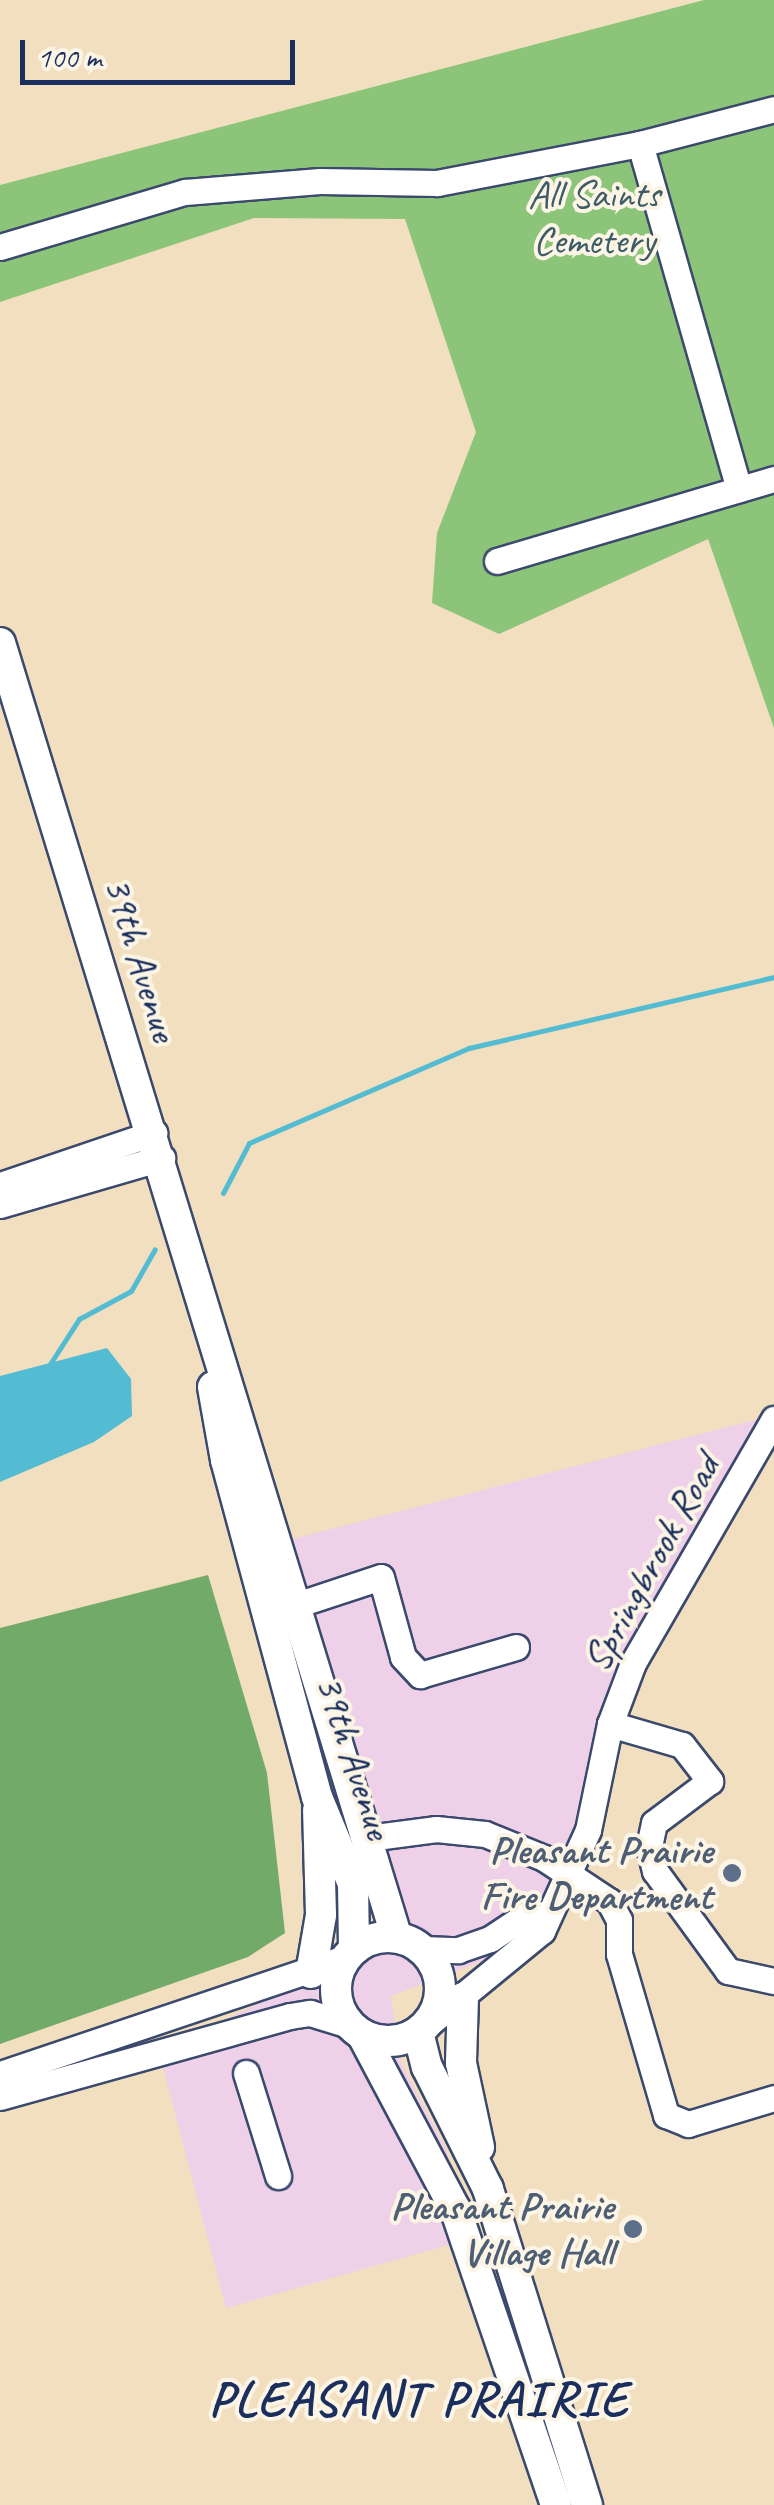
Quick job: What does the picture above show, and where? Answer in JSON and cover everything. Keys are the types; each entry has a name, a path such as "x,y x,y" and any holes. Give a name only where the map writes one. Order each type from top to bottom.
{"main road":[{"name":"39th Avenue","path":"0,643 368,1838 410,1943"},
{"name":"39th Avenue","path":"204,1299 226,1460 318,1797 353,1884 350,1954"},
{"path":"311,1973 322,1915 318,1797"},
{"path":"356,2030 397,2041 422,2028 440,1994 433,1962 410,1943 374,1938 350,1954 335,1992 456,2212 556,2505"},
{"path":"464,1998 461,2063 488,2189 587,2505"},
{"path":"422,2028 428,2067 488,2189"}],"street":[{"path":"0,247 185,192 320,181 437,183 640,144 774,109"},
{"path":"640,144 738,490"},
{"path":"498,561 774,479"},
{"path":"0,1185 158,1146"},
{"path":"0,1205 158,1146"},
{"name":"Springbrook Road","path":"422,2028 464,1998 542,1931 546,1914 571,1875 588,1830 610,1724 648,1635 774,1419"},
{"path":"296,1605 381,1577 403,1656 420,1675 516,1647"},
{"path":"610,1724 682,1744 710,1781 654,1823 649,1848 655,1871 728,1971 774,1981"},
{"path":"368,1838 436,1829 485,1834 571,1875 609,1901 619,1920 620,1954 666,2114 688,2124 774,2098"},
{"path":"410,1943 458,1950 490,1940 526,1915 546,1914"},
{"path":"0,2074 311,1973 350,1954"},
{"path":"0,2097 290,2016 310,2013 356,2030"},
{"path":"246,2073 278,2176"}],"shaded area":[{"path":"774,1415 663,1607 574,1867 520,1934 488,1959 391,1996 400,2060 447,2151 466,2240 226,2308 159,2052 360,1954 374,1921 364,1826 277,1543"}],"green space":[{"name":"All Saints Cemetery","path":"704,0 774,0 774,728 708,539 499,634 432,603 437,533 476,432 405,219 254,218 0,302 0,185"},
{"path":"208,1575 267,1773 285,1933 248,1957 0,2044 0,1628"}],"water":[{"path":"107,1348 131,1379 132,1416 94,1442 0,1482 0,1376"}],"waterway":[{"path":"223,1193 249,1143 469,1048 774,977"},
{"path":"50,1364 79,1319 131,1291 155,1249"}],"place":[{"name":"Pleasant Prairie Fire Department","path":"732,1873"},
{"name":"Pleasant Prairie Village Hall","path":"633,2229"}],"district":[{"name":"PLEASANT PRAIRIE","path":"419,2399"}]}
